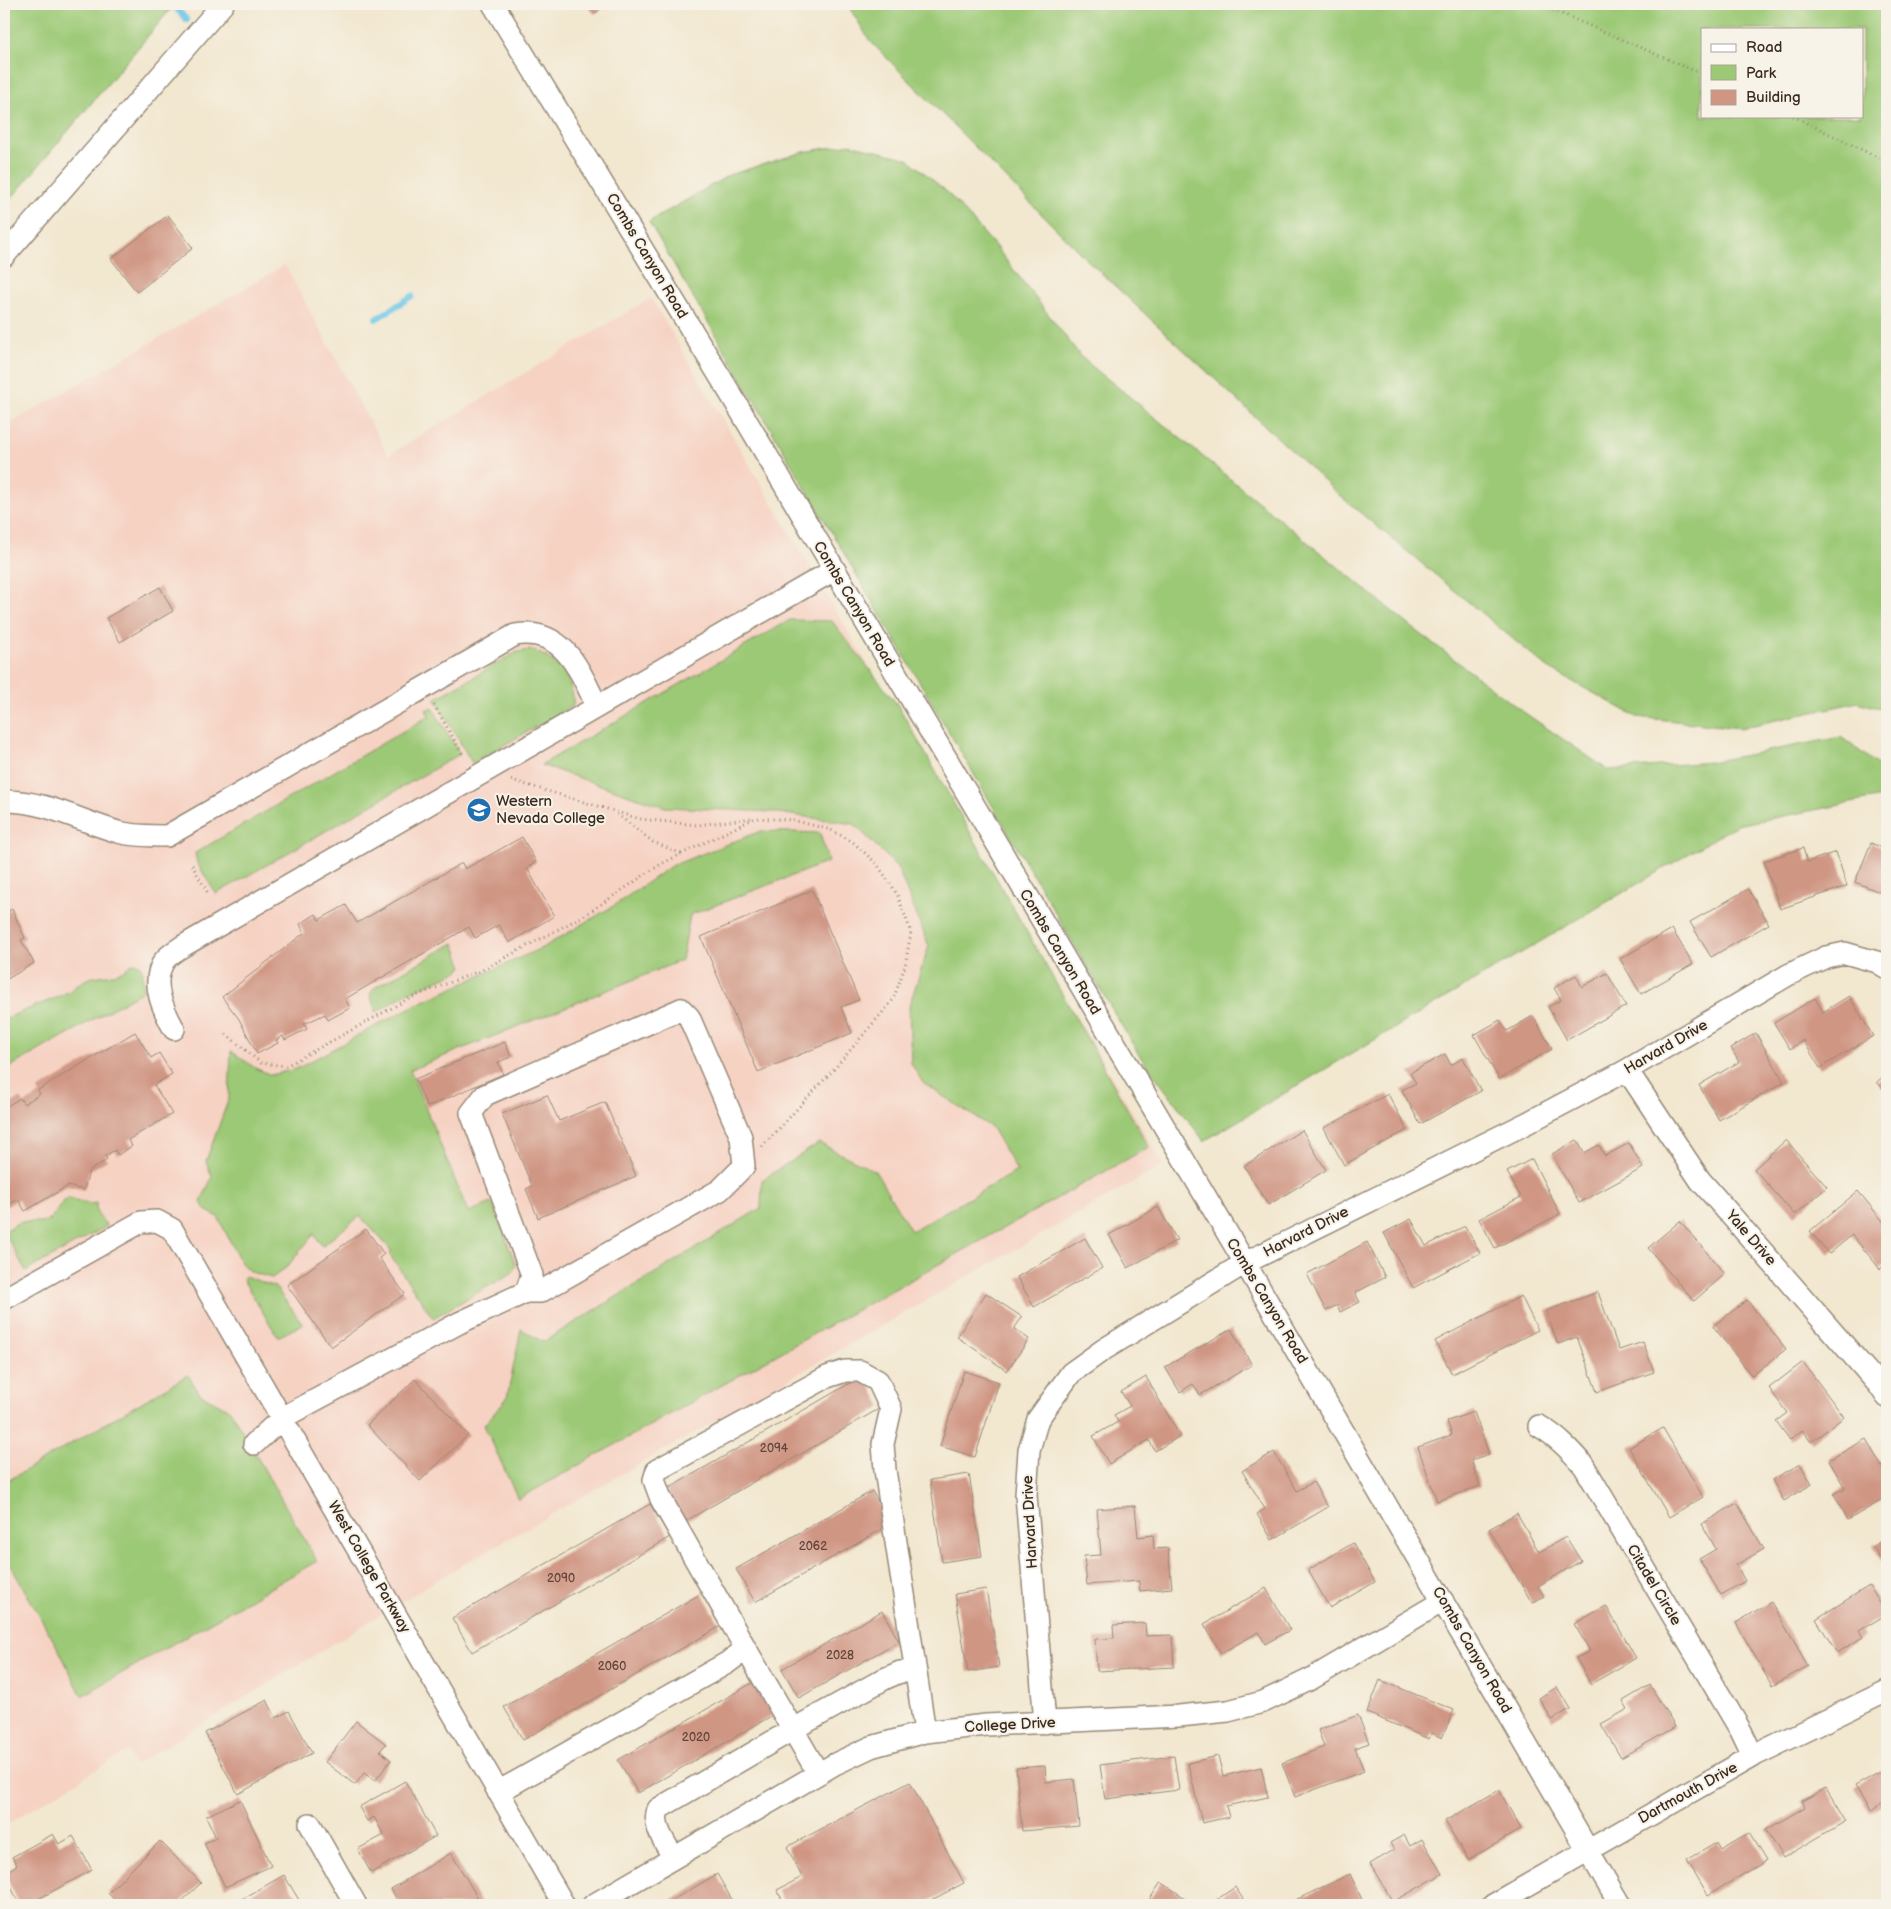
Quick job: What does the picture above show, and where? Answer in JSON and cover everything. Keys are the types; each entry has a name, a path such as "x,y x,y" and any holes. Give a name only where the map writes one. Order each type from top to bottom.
{"street":[{"path":"4,256 222,4"},
{"name":"Combs Canyon Road","path":"494,4 834,570 1245,1263 1620,1905"},
{"path":"174,1029 162,1008 159,976 165,960 183,946 834,570"},
{"path":"4,802 24,801 56,808 120,832 167,836 445,674 515,636 527,633 543,635 558,643 569,654 597,706"},
{"name":"Harvard Drive","path":"1045,1723 1026,1495 1029,1450 1038,1419 1071,1372 1103,1350 1245,1263 1525,1124 1628,1070 1788,975 1826,957 1845,953 1877,962 1887,968"},
{"path":"254,1444 282,1418 459,1322 526,1292 540,1292 720,1190 744,1166 741,1137 689,1017 681,1009 485,1095 471,1113 532,1274 526,1292"},
{"name":"Yale Drive","path":"1628,1070 1700,1180 1878,1384 1887,1397"},
{"name":"West College Parkway","path":"4,1299 141,1222 157,1221 172,1229 564,1905"},
{"path":"818,1773 661,1499 654,1480 658,1470 827,1377 845,1372 860,1371 878,1381 891,1409 883,1444 885,1470 925,1732"},
{"name":"Citadel Circle","path":"1539,1426 1570,1450 1584,1466 1741,1731 1753,1756"},
{"name":"College Drive","path":"593,1905 818,1773 871,1748 925,1732 986,1725 1179,1716 1228,1711 1263,1702 1311,1679 1443,1601"},
{"path":"498,1792 727,1664 746,1650"},
{"path":"673,1857 657,1827 655,1817 658,1809 792,1730 884,1679 900,1672 916,1672"},
{"name":"Dartmouth Drive","path":"1493,1905 1753,1756 1887,1691"},
{"path":"310,1824 356,1905"}],"path":[{"path":"1539,4 1701,74"},
{"path":"1797,118 1887,162"},
{"path":"433,704 463,755"},
{"path":"484,771 640,819 698,824 755,818 793,820 831,830 853,842 877,864 898,894 911,932 905,966 893,1000 835,1068 744,1166"},
{"path":"614,812 653,842 682,854"},
{"path":"226,1034 261,1063 286,1066 410,998 482,970 568,924 661,864 755,818"},
{"path":"192,864 209,894"}],"shaded area":[{"name":"Western Nevada College","path":"285,265 388,455 651,298 1164,1165 457,1568 135,1765 127,1751 4,1826 4,427"}],"green space":[{"path":"4,4 175,4 4,207"},
{"path":"847,4 1887,4 1887,711 1858,702 1740,728 1637,717 1548,668 1339,495 1082,255 870,41"},
{"path":"850,144 908,159 947,192 996,247 1082,358 1409,625 1522,711 1608,770 1710,762 1841,737 1887,772 1887,796 1737,825 1204,1141 1139,1055 649,222 729,175 803,152"},
{"path":"790,620 832,621 899,707 1149,1147 518,1499 484,1425 507,1398 521,1329 543,1342 761,1208 762,1180 819,1143 875,1171 911,1231 1017,1171 992,1128 923,1083 911,1063 909,1006 929,946 897,867 854,824 772,812 665,807 541,765"},
{"path":"530,650 547,658 562,670 571,687 573,706 472,763 435,699 517,652"},
{"path":"432,707 460,754 216,894 197,863 195,853 429,716 426,710"},
{"path":"761,831 820,833 828,862 690,915 682,960 410,1070 468,1212 492,1203 516,1265 512,1273 433,1318 390,1255 391,1250 360,1216 322,1246 314,1234 287,1267 272,1278 250,1272 241,1263 218,1217 205,1210 201,1202 212,1177 206,1161 229,1098 231,1051 255,1068 271,1075 296,1069 413,1006 544,947 615,905 671,866"},
{"path":"454,943 463,967 453,974 407,993 376,1012 370,995 374,988"},
{"path":"132,963 139,964 143,972 143,991 10,1067 4,1057 4,1020 68,992 87,979 122,971"},
{"path":"68,1198 90,1204 96,1203 97,1213 107,1226 26,1271 4,1232 19,1222 46,1222 52,1218 63,1201"},
{"path":"245,1276 275,1287 303,1324 278,1337 243,1280"},
{"path":"188,1375 200,1394 230,1410 317,1561 82,1696 60,1652 4,1554 4,1483"}],"building":[{"path":"585,4 606,4 595,14"},
{"path":"168,215 193,248 137,292 111,259"},
{"path":"160,587 173,611 120,642 106,618"},
{"path":"522,837 536,862 527,868 554,916 509,943 499,925 475,938 469,927 345,999 350,1008 328,1020 325,1014 304,1024 307,1029 285,1040 283,1036 276,1040 278,1043 257,1054 239,1019 222,997 304,933 300,924 316,914 319,920 346,905 357,923 462,863 465,869"},
{"path":"1871,843 1887,850 1887,895 1855,882"},
{"path":"1803,848 1807,862 1836,852 1847,886 1780,909 1764,861"},
{"path":"1748,889 1769,924 1711,957 1690,922"},
{"path":"812,890 859,1000 841,1007 852,1033 758,1072 701,937"},
{"path":"7,908 9,911 12,909 25,938 21,940 34,963 4,981 4,910"},
{"path":"1672,929 1693,964 1641,994 1620,959"},
{"path":"1607,973 1626,1006 1567,1040 1548,1007 1561,1000 1554,988 1576,975 1582,987"},
{"path":"1849,996 1873,1036 1820,1068 1803,1040 1790,1049 1774,1023 1815,998 1823,1012"},
{"path":"1533,1016 1552,1049 1499,1079 1474,1035 1500,1020 1507,1031"},
{"path":"135,1032 151,1058 159,1053 172,1074 154,1085 172,1114 128,1140 132,1146 118,1155 115,1150 105,1156 107,1160 89,1171 84,1190 68,1186 25,1211 18,1199 4,1208 4,1108 20,1098 24,1104 40,1094 38,1090"},
{"path":"1756,1033 1784,1082 1719,1120 1699,1085 1739,1062 1731,1048"},
{"path":"505,1042 511,1057 498,1062 503,1074 427,1107 415,1079"},
{"path":"1445,1054 1451,1065 1463,1058 1481,1091 1420,1124 1402,1090 1416,1083 1410,1073"},
{"path":"1887,1073 1887,1093 1877,1082"},
{"path":"1388,1094 1407,1130 1344,1165 1324,1128"},
{"path":"547,1095 559,1121 605,1102 636,1176 538,1218 526,1189 532,1186 502,1114"},
{"path":"1302,1130 1326,1170 1268,1205 1244,1166"},
{"path":"1577,1140 1584,1153 1599,1145 1605,1156 1629,1143 1643,1168 1579,1203 1552,1154"},
{"path":"1786,1140 1827,1187 1795,1215 1754,1169"},
{"path":"1532,1159 1560,1214 1495,1248 1479,1219 1521,1197 1507,1172"},
{"path":"1858,1191 1887,1226 1887,1263 1880,1269 1852,1235 1829,1254 1810,1231"},
{"path":"1158,1207 1177,1240 1128,1268 1109,1235"},
{"path":"1411,1219 1426,1246 1465,1226 1480,1253 1413,1288 1384,1233"},
{"path":"1680,1221 1725,1274 1694,1301 1648,1248"},
{"path":"366,1229 384,1254 379,1258 405,1294 331,1347 287,1285"},
{"path":"1085,1238 1102,1268 1034,1307 1017,1277"},
{"path":"1367,1242 1385,1277 1355,1293 1360,1302 1340,1312 1337,1305 1326,1311 1307,1274"},
{"path":"1598,1292 1619,1350 1643,1342 1654,1372 1597,1392 1577,1337 1558,1344 1546,1311"},
{"path":"986,1293 1022,1317 1014,1329 1029,1339 1007,1371 957,1337"},
{"path":"1521,1296 1538,1330 1452,1374 1435,1341"},
{"path":"1747,1300 1786,1349 1752,1376 1713,1326"},
{"path":"1231,1329 1252,1365 1200,1395 1193,1384 1180,1392 1165,1367"},
{"path":"1803,1362 1844,1417 1811,1442 1802,1430 1790,1440 1776,1421 1787,1413 1769,1388"},
{"path":"964,1371 999,1382 975,1457 940,1446"},
{"path":"864,1375 882,1407 684,1522 666,1490"},
{"path":"1146,1377 1180,1436 1155,1451 1149,1440 1109,1464 1093,1436 1118,1422 1114,1415 1130,1406 1121,1392"},
{"path":"415,1379 468,1435 420,1481 367,1425"},
{"path":"1474,1412 1489,1454 1471,1460 1480,1486 1437,1501 1418,1447 1452,1435 1447,1421"},
{"path":"1663,1428 1703,1497 1669,1517 1629,1448"},
{"path":"1866,1439 1887,1476 1887,1497 1848,1520 1834,1494 1845,1488 1829,1460"},
{"path":"1274,1452 1297,1491 1313,1482 1328,1507 1272,1540 1257,1514 1265,1509 1242,1471"},
{"path":"1800,1464 1812,1484 1784,1501 1772,1480"},
{"path":"969,1474 982,1556 942,1562 930,1480"},
{"path":"872,1491 891,1524 755,1602 736,1569"},
{"path":"1737,1503 1764,1549 1736,1565 1745,1581 1721,1595 1699,1559 1716,1549 1702,1524"},
{"path":"650,1504 670,1537 472,1652 452,1618"},
{"path":"1135,1506 1138,1537 1153,1535 1154,1549 1168,1548 1172,1588 1140,1591 1139,1581 1087,1585 1084,1556 1101,1555 1097,1509"},
{"path":"1517,1513 1539,1552 1566,1537 1581,1561 1538,1586 1544,1596 1532,1603 1489,1529"},
{"path":"1887,1538 1887,1570 1873,1546"},
{"path":"1353,1543 1375,1582 1330,1608 1308,1570"},
{"path":"1869,1586 1887,1614 1859,1631 1863,1637 1837,1653 1816,1619"},
{"path":"1266,1588 1290,1630 1265,1644 1259,1632 1221,1653 1204,1624"},
{"path":"986,1589 999,1667 968,1672 955,1594"},
{"path":"702,1593 721,1626 523,1740 504,1707"},
{"path":"1771,1602 1808,1666 1772,1686 1736,1623"},
{"path":"1606,1606 1636,1658 1591,1684 1576,1658 1590,1651 1574,1624"},
{"path":"882,1611 899,1641 799,1698 782,1669"},
{"path":"1145,1623 1146,1636 1172,1635 1174,1667 1097,1671 1095,1639 1114,1638 1113,1625"},
{"path":"1380,1680 1454,1710 1442,1738 1432,1733 1429,1739 1367,1713"},
{"path":"754,1682 773,1715 638,1793 618,1760"},
{"path":"1650,1685 1675,1727 1621,1758 1601,1724 1628,1709 1623,1701"},
{"path":"1557,1687 1570,1709 1552,1720 1539,1698"},
{"path":"267,1700 276,1718 289,1711 312,1753 238,1794 205,1733"},
{"path":"1358,1715 1369,1743 1355,1748 1364,1771 1295,1797 1282,1763 1324,1747 1318,1730"},
{"path":"356,1721 386,1744 380,1751 391,1760 375,1781 364,1773 355,1785 325,1762"},
{"path":"1174,1756 1179,1790 1105,1799 1100,1765"},
{"path":"1218,1756 1223,1776 1261,1767 1268,1797 1226,1806 1229,1817 1202,1823 1188,1763"},
{"path":"1045,1766 1046,1782 1074,1779 1079,1826 1022,1831 1016,1768"},
{"path":"1887,1768 1887,1802 1870,1812 1855,1786"},
{"path":"405,1781 436,1836 371,1873 358,1849 384,1835 374,1817 367,1821 359,1807"},
{"path":"910,1782 964,1883 922,1905 785,1905 777,1890 802,1877 787,1847"},
{"path":"1826,1788 1846,1821 1783,1858 1766,1830 1805,1807 1802,1801"},
{"path":"1499,1790 1521,1829 1468,1860 1445,1821"},
{"path":"240,1800 271,1866 225,1887 204,1843 216,1838 206,1816"},
{"path":"1749,1833 1766,1861 1708,1895 1687,1860 1718,1842 1722,1849"},
{"path":"53,1834 59,1844 73,1836 92,1870 27,1905 20,1905 4,1873 17,1865 12,1857"},
{"path":"1404,1835 1410,1846 1422,1839 1442,1874 1393,1902 1370,1864 1394,1850 1390,1843"},
{"path":"160,1841 201,1883 178,1905 119,1905 108,1893"},
{"path":"451,1853 482,1905 400,1905 391,1889"},
{"path":"717,1874 735,1905 664,1905"},
{"path":"1350,1874 1363,1905 1285,1905"},
{"path":"284,1875 302,1905 236,1905 235,1903"},
{"path":"1161,1882 1185,1898 1180,1905 1146,1905"},
{"path":"1235,1887 1247,1905 1209,1905"}],"waterway":[{"path":"172,4 187,20"},
{"path":"376,319 412,296"}],"place":[{"name":"Western Nevada College","path":"479,810"}]}
